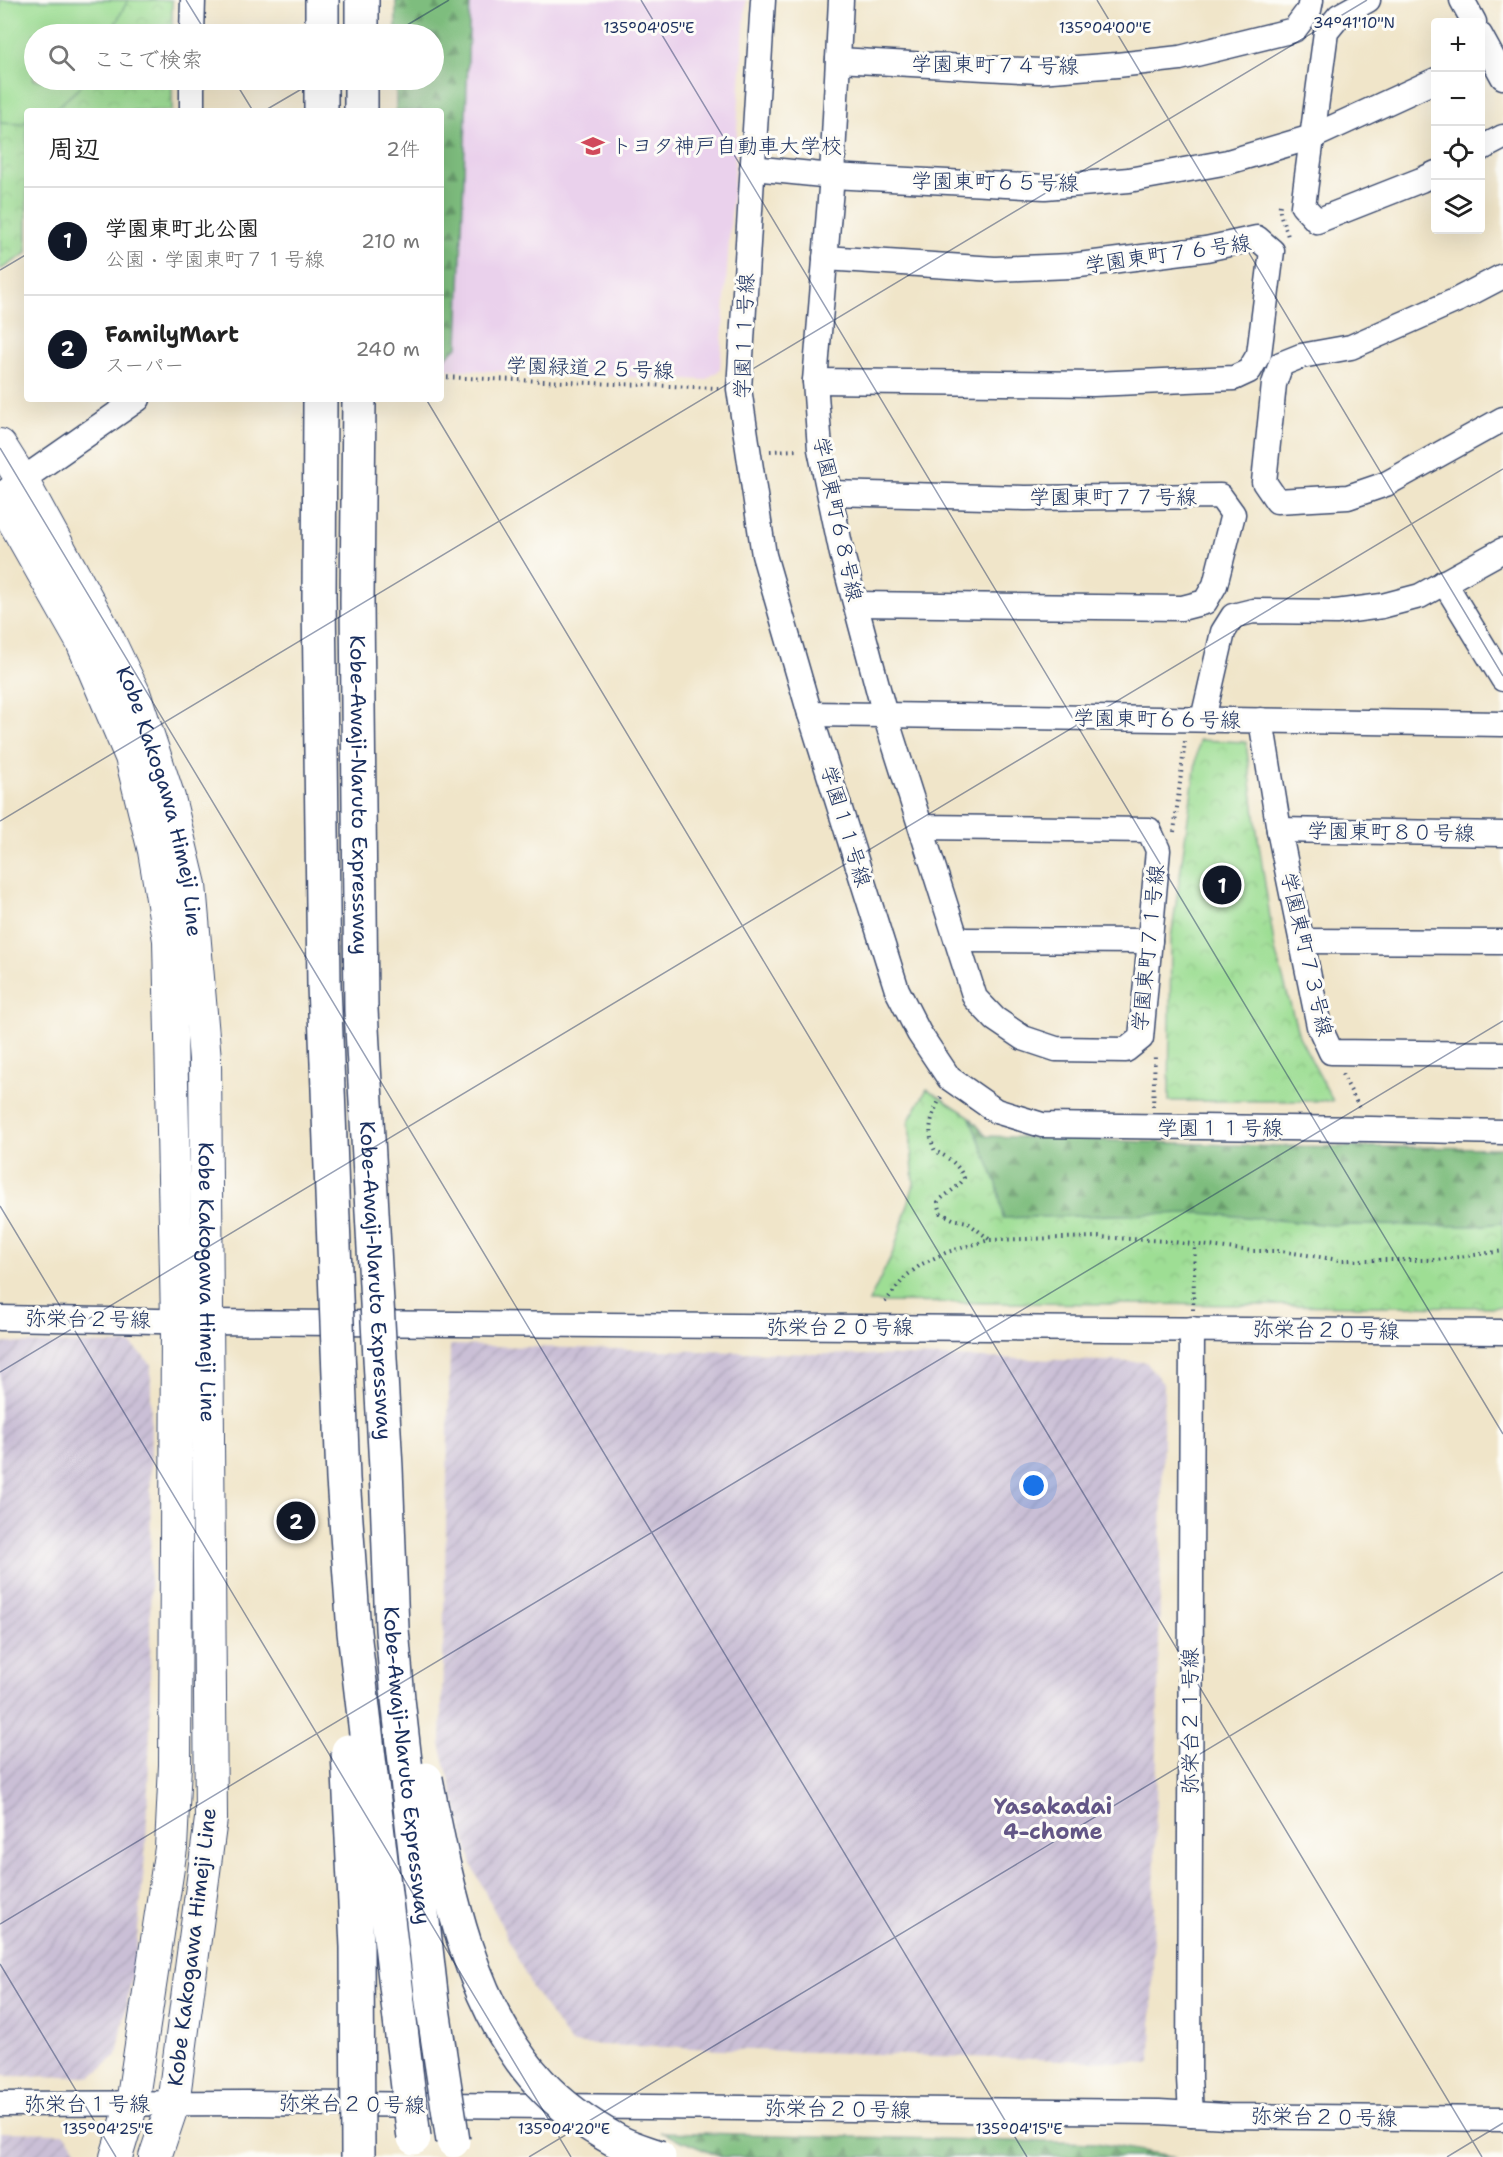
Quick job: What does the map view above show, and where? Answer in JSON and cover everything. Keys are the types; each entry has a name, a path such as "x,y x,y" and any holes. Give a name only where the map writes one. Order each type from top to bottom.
{"highway":[{"path":"321,24 322,0"},
{"path":"362,0 362,24"},
{"path":"321,90 321,108"},
{"path":"361,108 362,90"},
{"name":"Kobe-Awaji-Naruto Expressway","path":"320,402 319,598 324,985 343,1479 354,1632 415,2147"},
{"name":"Kobe-Awaji-Naruto Expressway","path":"359,402 357,602 361,1010 386,1468 392,1629 432,2002 454,2149"},
{"path":"354,1632 346,1724 357,1947 358,2157"},
{"path":"398,1699 423,1763 440,1850 457,1916 477,1976 494,2016 523,2062 541,2084 565,2106 618,2141 659,2157"}],"main road":[{"name":"Kobe Kakogawa Himeji Line","path":"0,445 7,491 82,642 131,757 154,851 170,940 177,1321 175,1765 171,1848 132,2104 116,2157"},
{"name":"Kobe Kakogawa Himeji Line","path":"7,491 104,630 134,693 169,798 190,885 205,1059 211,1819 173,2104 155,2157"}],"street":[{"path":"192,24 193,0"},
{"name":"学園１１号線","path":"763,0 739,389 747,453 764,555 810,714 897,990 919,1033 949,1078 996,1111 1042,1125 1503,1132"},
{"name":"学園東町６８号線","path":"841,0 832,176 815,381 820,448 842,554 885,715"},
{"name":"学園東町７４号線","path":"838,60 1039,70 1180,58 1294,30 1309,10 1311,0"},
{"path":"1368,0 1339,16 1326,32 1303,206 1317,221 1431,175"},
{"path":"1462,0 1472,18"},
{"path":"1488,48 1503,77"},
{"name":"学園東町６５号線","path":"752,168 832,176 1045,187 1129,180 1228,162 1312,137 1431,82"},
{"path":"192,90 192,108"},
{"path":"1485,146 1503,137"},
{"name":"学園東町７６号線","path":"815,381 1093,384 1234,378 1249,371 1259,354 1272,251 1257,238 1149,258 1071,266 995,270 825,258"},
{"path":"1503,276 1457,300 1351,347 1301,357 1281,364 1274,384 1264,482 1277,501 1348,497 1386,484 1503,419"},
{"path":"7,491 134,402"},
{"name":"学園東町７７号線","path":"830,493 1025,498 1220,496 1233,514 1215,585 1205,602 1182,608 856,604"},
{"path":"1195,719 1223,632 1233,616 1253,611 1336,612 1382,606 1420,596 1503,550"},
{"path":"1444,582 1503,679"},
{"name":"学園東町６６号線","path":"810,714 1503,724"},
{"name":"学園東町７１号線","path":"885,715 975,998 995,1019 1023,1038 1056,1049 1125,1050 1141,1038 1158,850 1149,830 921,827"},
{"name":"学園東町７３号線","path":"1261,720 1279,830 1319,1026 1330,1052 1503,1054"},
{"name":"学園東町８０号線","path":"1279,830 1503,834"},
{"path":"957,940 1150,941"},
{"path":"1302,941 1503,942"},
{"name":"弥栄台２号線","path":"0,1318 177,1321"},
{"name":"弥栄台２０号線","path":"177,1321 1503,1332"},
{"name":"弥栄台２１号線","path":"1191,2114 1189,2066 1192,1329"},
{"name":"弥栄台１号線","path":"0,2104 173,2104"},
{"name":"弥栄台２０号線","path":"173,2104 1135,2112 1226,2116 1503,2119"}],"path":[{"name":"学園緑道２５号線","path":"444,377 739,389"},
{"path":"747,453 820,448"},
{"path":"1174,830 1195,719"},
{"path":"1330,1052 1371,1129"},
{"path":"1151,1127 1156,1053"},
{"path":"949,1078 932,1113 929,1126 930,1140 935,1150 960,1168 964,1178 961,1184 945,1194 938,1202 941,1214 967,1222 989,1240"},
{"path":"885,1302 906,1276 922,1264 947,1252 989,1240 1098,1237 1281,1251 1339,1260 1437,1260 1503,1251"},
{"path":"1192,1329 1195,1245"}],"shaded area":[{"name":"トヨタ神戸自動車大学校","path":"459,0 746,0 720,370 705,380 444,369 444,228"},
{"path":"0,1343 131,1344 151,1364 150,1732 146,1846 135,1961 117,2055 91,2077 0,2076"},
{"path":"450,1345 1146,1362 1164,1385 1151,2063 571,2044 532,1988 472,1865 441,1748"},
{"path":"0,2132 65,2133 83,2157 0,2157"}],"green space":[{"path":"0,0 172,0 172,24 24,24 24,90 172,90 172,108 24,108 24,255 0,270"},
{"path":"0,0 128,0 115,24 24,24 24,90 77,90 56,108 24,108 24,122 21,124 0,123"},
{"path":"396,0 470,0 458,346 444,359 444,108 396,108 396,90 444,90 444,24 396,24"},
{"path":"1199,740 1246,742 1275,950 1299,1036 1333,1101 1169,1101 1171,939"},
{"path":"927,1089 969,1116 997,1184 1003,1218 1199,1213 1332,1225 1475,1226 1503,1223 1503,1307 869,1302 894,1250 914,1184 909,1120"},
{"path":"969,1116 986,1136 1260,1146 1503,1148 1503,1223 1475,1226 1332,1225 1199,1213 1003,1218 997,1184"},
{"path":"660,2132 1096,2143 1176,2157 721,2157"}],"place":[{"name":"トヨタ神戸自動車大学校","path":"593,146"},
{"name":"学園東町北公園","path":"1222,885"},
{"name":"FamilyMart","path":"296,1521"}],"district":[{"name":"Yasakadai 4-chome","path":"1053,1818"}]}
